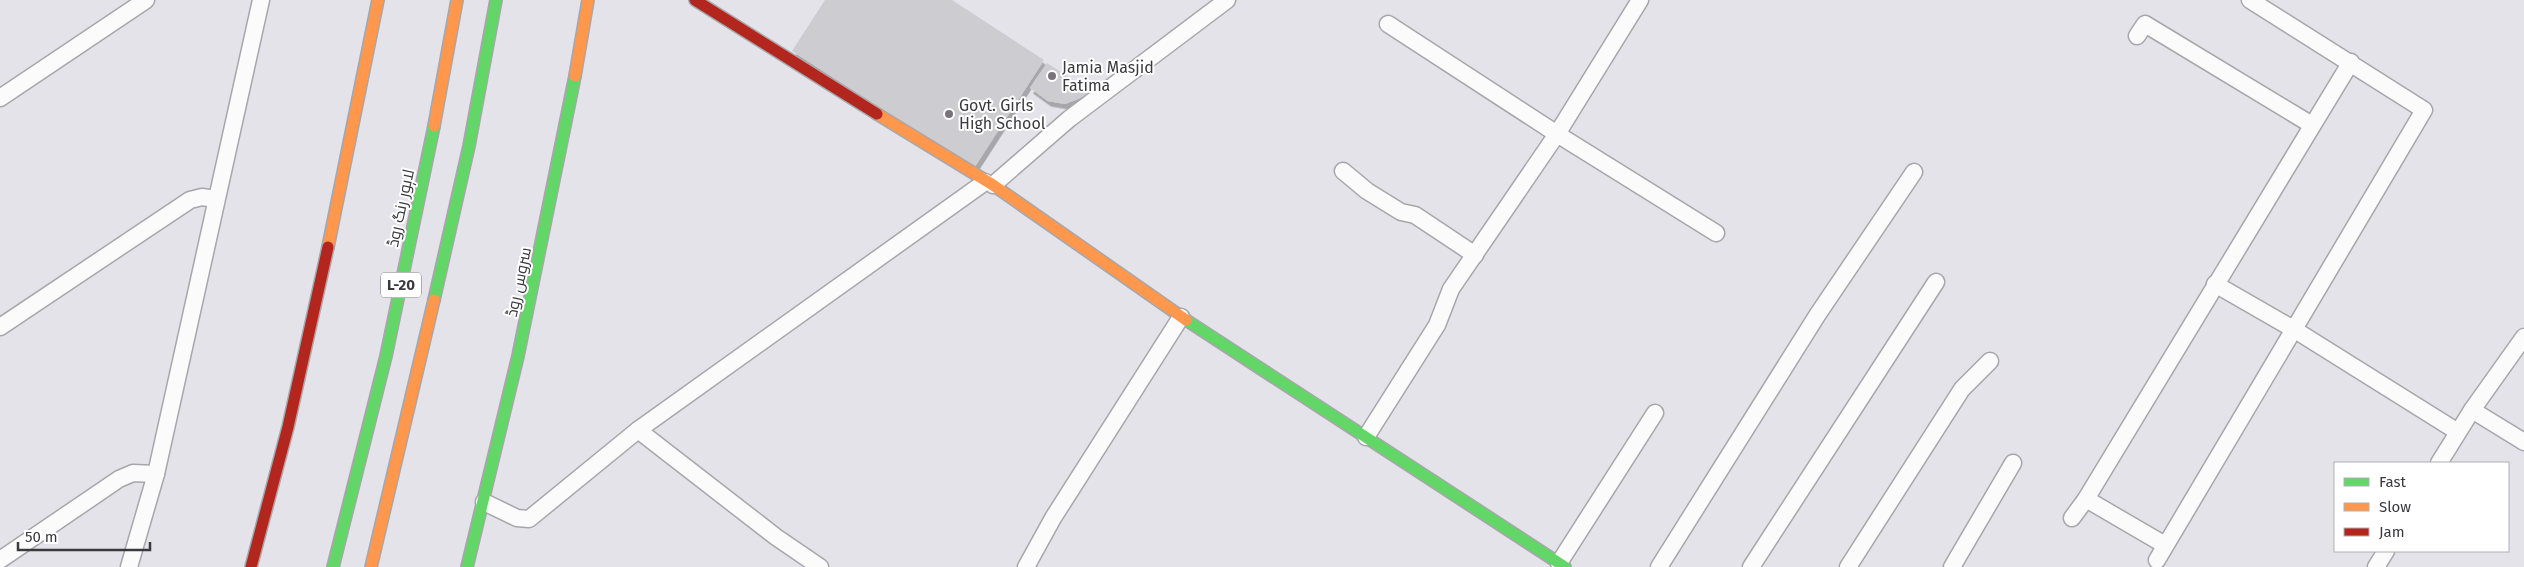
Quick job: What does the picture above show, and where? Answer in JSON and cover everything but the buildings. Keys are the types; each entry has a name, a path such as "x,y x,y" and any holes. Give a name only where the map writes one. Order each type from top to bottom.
{"main road":[{"path":"252,567 297,387 338,200 378,0"},
{"name":"لاہور رنگ روڈ","path":"333,567 390,336 442,89 457,0"},
{"name":"L-20","path":"371,567 387,510 466,156 496,0"},
{"name":"سروس روڈ","path":"467,567 484,502 532,291 565,132 588,0"},
{"path":"695,0 989,183 1181,317 1562,565"}],"street":[{"path":"0,98 146,0"},
{"path":"129,567 156,474 262,0"},
{"path":"484,502 517,518 529,518 638,430 989,183 1069,119 1227,0"},
{"path":"1366,437 1437,325 1452,289 1557,134 1640,0"},
{"path":"2157,560 2424,110 2351,62 2250,0"},
{"path":"1388,24 1557,134 1716,233"},
{"path":"2137,36 2145,24 2312,125"},
{"path":"2072,518 2086,499 2351,62"},
{"path":"1343,171 1367,191 1401,212 1415,215 1475,255"},
{"path":"1659,567 1818,314 1914,172"},
{"path":"0,327 190,200 202,197 216,199"},
{"path":"1751,567 1936,282"},
{"path":"2215,284 2295,330 2458,432"},
{"path":"1026,567 1063,502 1181,317"},
{"path":"2440,462 2472,410 2524,337"},
{"path":"1848,567 1962,389 1990,361"},
{"path":"2472,410 2524,442"},
{"path":"1562,565 1655,413"},
{"path":"638,430 776,537 820,567"},
{"path":"1952,567 2013,463"},
{"path":"0,560 118,479 133,473 156,474"},
{"path":"2086,499 2165,546"},
{"path":"2376,567 2385,552"}],"traffic: fast":[{"path":"434,300 469,146 496,0"},
{"path":"467,567 518,356 575,76"},
{"path":"333,567 386,356 434,126"},
{"path":"1186,320 1565,567"}],"traffic: slow":[{"path":"328,247 378,0"},
{"path":"434,126 457,0"},
{"path":"575,76 588,0"},
{"path":"877,114 993,185 1186,320"},
{"path":"371,567 434,300"}],"traffic: jam":[{"path":"695,0 877,114"},
{"path":"251,567 288,427 328,247"}],"place":[{"name":"Jamia Masjid Fatima","path":"1052,76"},
{"name":"Govt. Girls High School","path":"949,114"}]}
